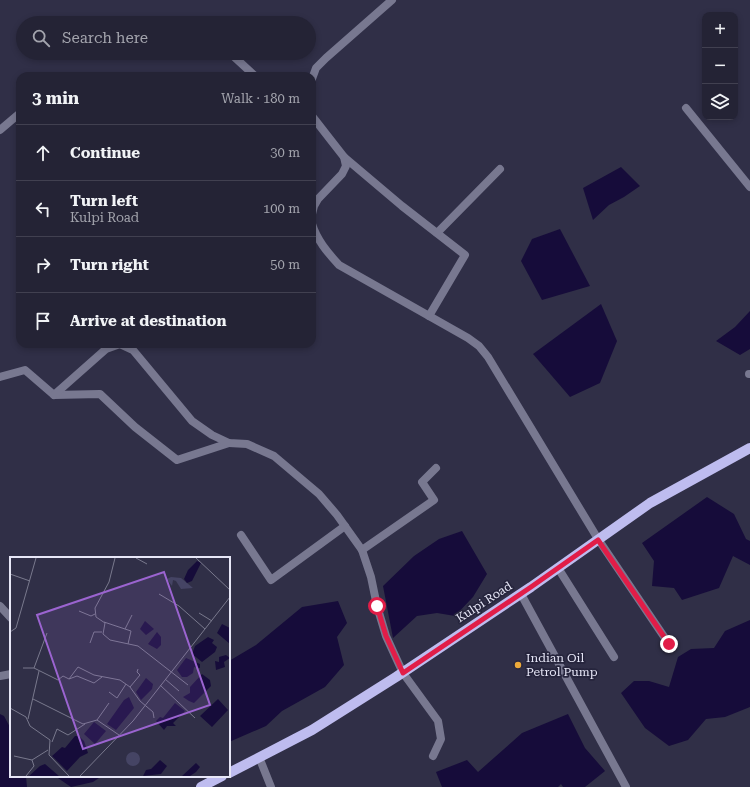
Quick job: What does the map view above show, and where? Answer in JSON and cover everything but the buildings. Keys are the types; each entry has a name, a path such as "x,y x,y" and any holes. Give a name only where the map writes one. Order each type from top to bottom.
{"main road":[{"name":"Kulpi Road","path":"230,772 312,730 403,673 521,594 650,503 750,448"},
{"path":"201,787 218,777"}],"street":[{"path":"315,72 316,68 326,58 392,0"},
{"path":"238,60 251,72"},
{"path":"686,108 750,187"},
{"path":"0,130 16,116"},
{"path":"316,121 344,157 402,206 466,255 429,316"},
{"path":"316,204 325,190 342,174 346,166 344,157"},
{"path":"437,233 500,169"},
{"path":"316,234 326,250 339,265 479,346 488,357 598,540 669,644"},
{"path":"54,395 109,348"},
{"path":"129,348 133,350 192,421 212,435 229,443"},
{"path":"0,377 25,370 54,395 100,394 135,428 177,460 229,443 247,444 274,456 319,494 362,550 371,577 377,606 386,636 403,673 438,721 441,739 433,756"},
{"path":"362,550 434,500 422,482 436,468"},
{"path":"241,535 271,580 345,526"},
{"path":"558,568 614,658"},
{"path":"521,594 626,787"},
{"path":"0,606 10,617"},
{"path":"0,676 10,674"},
{"path":"259,757 272,787"}],"shaded area":[{"path":"621,167 640,186 609,205 593,220 583,188"},
{"path":"560,229 590,286 542,300 521,261 532,239"},
{"path":"601,304 617,341 600,383 570,397 533,354"},
{"path":"750,311 750,349 740,355 716,341 735,327"},
{"path":"707,497 734,514 746,539 750,541 750,565 733,556 719,588 682,600 674,588 652,586 654,561 642,543"},
{"path":"462,531 487,574 473,597 455,616 437,613 417,616 393,638 383,586 414,556 439,539"},
{"path":"338,601 347,623 337,637 344,665 325,687 282,711 266,726 230,742 230,660 256,645 302,607"},
{"path":"750,620 750,707 725,717 706,719 688,740 669,746 645,728 621,693 634,681 649,681 669,687 678,657 691,649 714,648 725,631"},
{"path":"0,714 4,716 10,727 10,777 26,777 27,787 0,787"},
{"path":"568,714 585,748 605,771 585,787 563,787 561,784 558,787 442,787 436,772 467,760 478,772 522,733"},
{"path":"56,777 100,777 93,782 71,787"}],"place":[{"name":"Indian Oil Petrol Pump","path":"518,665"}],"route":[{"path":"377,606 386,636 403,673 598,540 669,644"}]}
